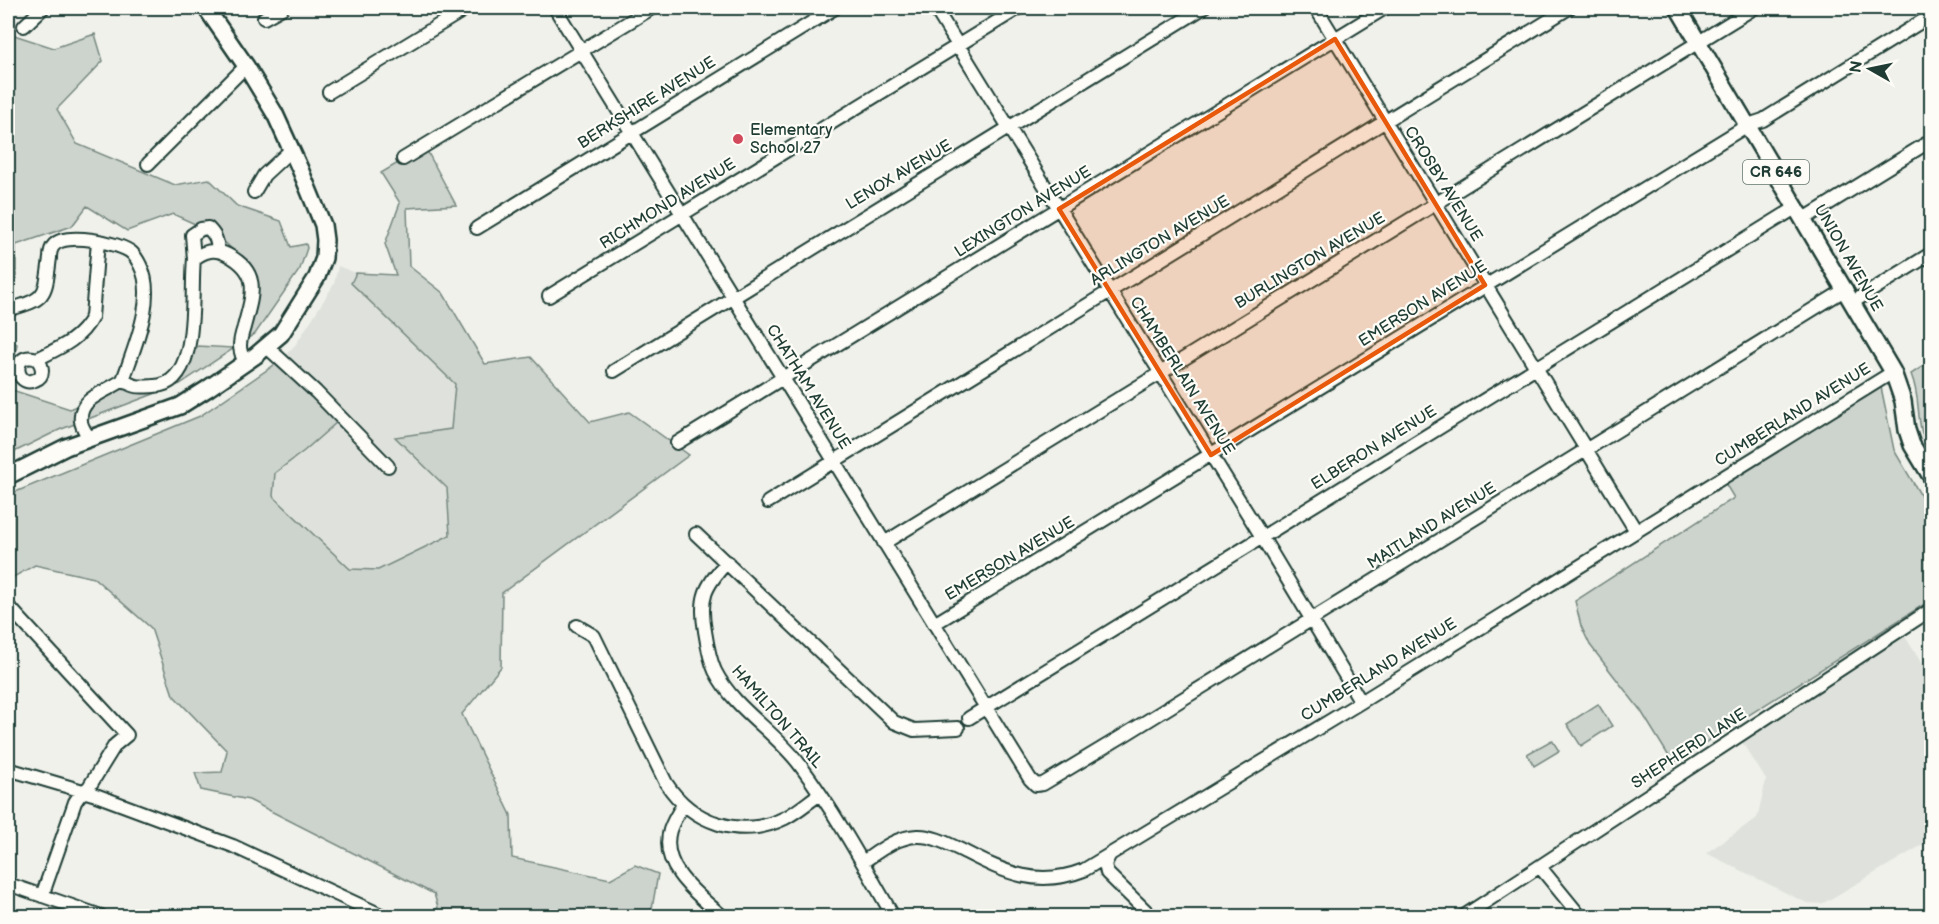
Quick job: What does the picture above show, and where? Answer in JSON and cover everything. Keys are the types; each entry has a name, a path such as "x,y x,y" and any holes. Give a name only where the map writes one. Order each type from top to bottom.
{"main road":[{"path":"8,476 89,438 180,406 245,364 281,334 308,294 321,266 325,250 323,225 275,114 246,66 206,8"},
{"name":"UNION AVENUE","path":"1678,8 1893,372"},
{"name":"CR 646","path":"1893,372 1903,401 1907,430 1912,445 1932,478"}],"street":[{"path":"24,26 43,8"},
{"path":"264,18 282,8"},
{"path":"329,93 467,8"},
{"name":"CHATHAM AVENUE","path":"555,8 1034,784"},
{"path":"403,159 652,8"},
{"name":"BERKSHIRE AVENUE","path":"477,228 835,8"},
{"name":"CHAMBERLAIN AVENUE","path":"935,8 1262,537 1361,702"},
{"name":"RICHMOND AVENUE","path":"549,296 1019,8"},
{"name":"LENOX AVENUE","path":"614,371 1203,8"},
{"name":"CROSBY AVENUE","path":"1316,8 1635,531"},
{"name":"LEXINGTON AVENUE","path":"677,443 1385,8"},
{"name":"ARLINGTON AVENUE","path":"768,502 1569,8"},
{"name":"BURLINGTON AVENUE","path":"884,543 1754,8"},
{"name":"EMERSON AVENUE","path":"934,624 1485,285 1748,125 1763,120 1932,15"},
{"path":"148,164 246,66"},
{"name":"ELBERON AVENUE","path":"969,718 1535,367 1800,213 1932,140"},
{"path":"254,192 264,175 291,150"},
{"path":"123,380 134,387 164,386 176,378 184,363 191,333 194,259 192,235 201,229 208,228 217,239 218,250"},
{"path":"8,311 38,298 45,290 54,244 63,240 87,239 116,245 131,252 144,273 147,285 142,319 123,380 97,394 83,406 81,421 89,438"},
{"path":"37,359 79,336 87,327 92,317 98,241"},
{"path":"194,259 202,252 218,250 239,262 252,280 252,292 240,344 245,364"},
{"name":"MAITLAND AVENUE","path":"1034,784 1043,784 1587,449 1849,296 1932,253"},
{"path":"267,347 316,392 388,466"},
{"name":"CUMBERLAND AVENUE","path":"863,862 893,842 916,836 928,837 951,845 1015,874 1039,879 1073,875 1084,870 1361,702 1893,372"},
{"path":"696,534 894,722 914,730 958,728"},
{"name":"HAMILTON TRAIL","path":"727,562 711,579 702,601 706,642 715,670 721,682 737,701 791,753 863,862 893,916"},
{"name":"SHEPHERD LANE","path":"1464,916 1932,609"},
{"path":"12,610 127,735 114,745 89,787 75,801 42,896"},
{"path":"577,626 594,636 666,783 684,805 708,821 748,827 760,826 784,818 820,794"},
{"path":"8,769 83,791 238,848 382,916"},
{"path":"684,805 674,820 668,838 669,853 674,867 722,916"},
{"path":"1109,856 1105,864 1107,873 1151,916"},
{"path":"1540,867 1580,916"},
{"path":"8,884 101,916"}],"highlighted area":[{"path":"1335,39 1485,285 1211,455 1059,209"}],"shaded area":[{"path":"8,33 54,48 95,34 103,61 57,109 77,144 175,185 209,179 237,206 281,221 291,247 306,244 307,248 300,269 255,334 240,343 251,287 235,252 215,233 173,214 127,231 87,206 72,226 16,245 16,279 8,279"},
{"path":"425,147 456,205 407,208 409,266 443,293 485,364 531,357 590,422 629,412 689,455 502,593 501,667 462,714 511,815 512,858 610,879 635,865 658,874 652,909 636,916 433,916 438,907 434,894 249,800 201,790 195,773 222,772 227,751 173,695 151,628 94,578 35,565 8,580 8,495 200,416 280,361 345,415 275,473 273,496 350,569 378,570 450,535 447,488 395,437 451,429 455,384 351,283 356,273 396,275 385,244 400,203 381,173"},
{"path":"338,266 356,273 351,283 455,384 451,429 396,438 448,488 450,535 378,570 350,569 273,496 274,473 304,451 345,415 282,359 296,344 334,284"},
{"path":"8,340 17,344 9,389 70,409 118,385 167,381 198,346 234,348 180,384 59,430 8,455"},
{"path":"1931,361 1931,453 1922,433 1917,395 1911,374"},
{"path":"1880,382 1894,450 1931,513 1931,600 1673,763 1641,711 1590,645 1581,626 1575,601 1734,498 1722,478"},
{"path":"1896,622 1931,678 1931,840 1822,904 1807,903 1706,853 1757,818 1766,780 1742,742 1835,662"},
{"path":"1598,704 1612,726 1581,746 1567,724"},
{"path":"1552,740 1559,751 1534,766 1527,754"}],"place":[{"name":"Elementary School 27","path":"738,139"}]}
